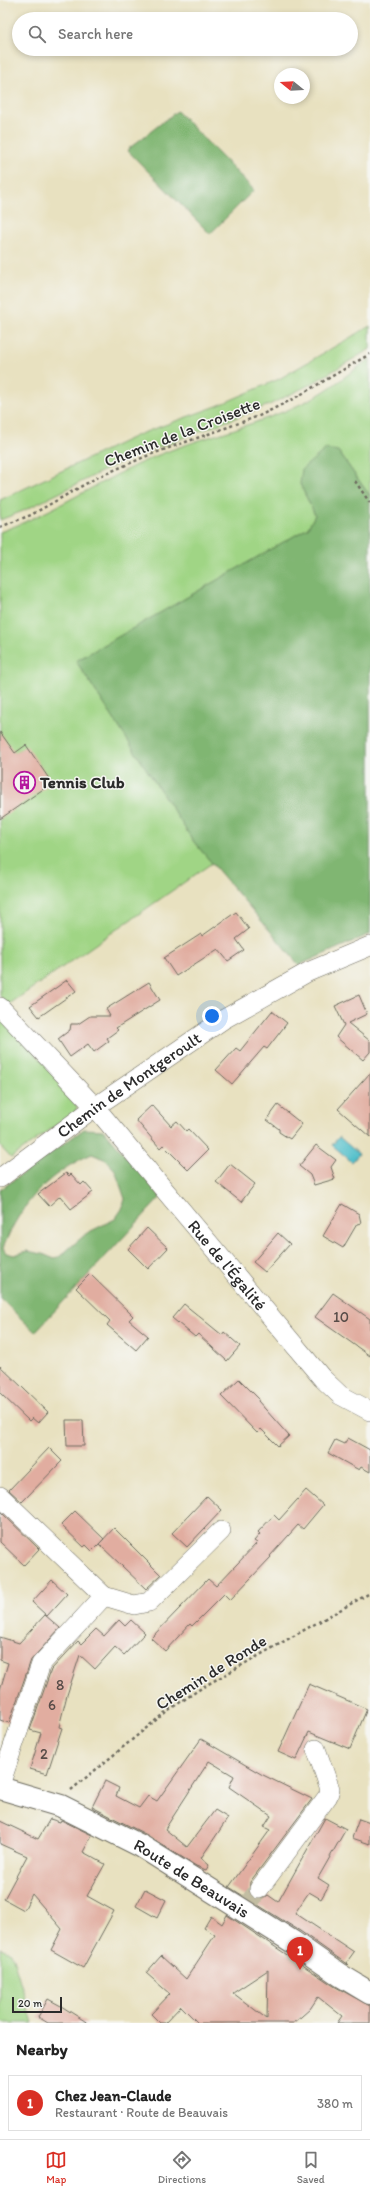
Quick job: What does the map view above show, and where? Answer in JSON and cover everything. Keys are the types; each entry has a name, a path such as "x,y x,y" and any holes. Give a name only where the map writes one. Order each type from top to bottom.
{"main road":[{"name":"Route de Beauvais","path":"0,1788 61,1806 250,1901 370,1993"}],"street":[{"name":"Chemin de Montgeroult","path":"0,1178 94,1107 224,1019 308,972 370,946"},
{"name":"Rue de l'Égalité","path":"0,1007 94,1107 322,1378 340,1395 370,1410"},
{"path":"0,1496 104,1596 134,1605 149,1602 221,1531"},
{"path":"0,1785 41,1664 104,1596"},
{"path":"250,1901 328,1796 330,1789 316,1749"}],"path":[{"name":"Chemin de la Croisette","path":"0,526 31,515 96,478 149,454 259,416 293,399 370,354"},
{"path":"355,481 370,503"},
{"name":"Chemin de Ronde","path":"61,1806 67,1794 167,1711 203,1687 370,1593"}],"green space":[{"path":"177,111 254,190 210,234 127,150"},
{"path":"370,326 370,349 311,384 269,405 123,461 23,511 0,520 0,500 140,434 217,406 279,379"},
{"path":"370,359 370,496 338,451 300,484 315,515 308,528 76,661 194,842 212,863 8,1005 0,996 0,819 26,746 0,763 0,532 40,515 156,456 291,409 325,391"},
{"path":"326,449 338,451 370,496 370,934 299,965 194,842 76,661 308,528 315,515 300,484 302,469"},
{"path":"0,1016 78,1099 76,1111 11,1158 0,1146"},
{"path":"84,1129 103,1130 161,1197 35,1332 0,1298 0,1190","holes":["92,1154 106,1160 115,1170 125,1199 122,1209 115,1219 87,1233 59,1257 52,1258 43,1254 27,1251 14,1255 6,1253 3,1248 18,1217 27,1203 49,1180 62,1170"]},
{"path":"0,1948 11,1952 33,2023 0,2023"}],"water":[{"path":"339,1137 359,1154 352,1162 332,1145"}],"building":[{"name":"Tennis Club","path":"0,732 15,753 26,745 52,783 0,819"},
{"path":"236,912 249,929 236,939 244,950 228,961 218,949 176,976 164,958 201,934 202,936"},
{"path":"67,980 76,991 39,1017 30,1006"},
{"path":"149,982 160,1000 116,1028 118,1030 107,1038 109,1041 94,1052 88,1044 70,1057 58,1039 70,1030 71,1024 78,1024 90,1016 110,1016 106,1009"},
{"path":"359,995 367,1014 348,1023 370,1041 370,1052 363,1060 336,1037 344,1025 335,1006"},
{"path":"272,1011 287,1023 267,1049 264,1047 232,1084 216,1070 236,1048 240,1051"},
{"path":"370,1073 370,1137 338,1109"},
{"path":"152,1105 171,1126 177,1121 186,1131 188,1129 208,1150 188,1170 163,1145 160,1148 136,1120"},
{"path":"278,1105 302,1124 290,1139 279,1132 279,1129 267,1120"},
{"path":"316,1145 336,1160 331,1167 335,1179 314,1185 310,1175 299,1166"},
{"path":"230,1164 255,1184 241,1202 216,1182"},
{"path":"66,1173 69,1176 71,1174 81,1185 84,1182 93,1192 71,1209 60,1196 49,1206 38,1194"},
{"path":"342,1204 359,1214 361,1223 357,1224 343,1248 323,1236"},
{"path":"147,1228 168,1248 148,1269 128,1249"},
{"path":"278,1233 290,1244 265,1272 253,1262"},
{"path":"90,1274 133,1316 129,1320 148,1336 136,1350 107,1325 110,1321 76,1288"},
{"path":"333,1293 370,1319 370,1356 315,1317"},
{"path":"184,1304 222,1335 224,1332 240,1346 227,1361 198,1334 195,1337 172,1318"},
{"path":"0,1366 48,1412 38,1423 32,1418 29,1421 0,1393"},
{"path":"239,1379 259,1399 258,1401 289,1436 278,1446 261,1429 257,1433 221,1396"},
{"path":"66,1420 83,1420 84,1446 67,1446"},
{"path":"348,1438 370,1450 370,1472 361,1467 359,1470 328,1453 335,1440 344,1444"},
{"path":"49,1448 62,1461 22,1502 9,1490"},
{"path":"306,1490 323,1505 303,1529 298,1525 270,1556 271,1557 230,1600 224,1594 192,1626 190,1624 165,1651 151,1638 208,1579 216,1586 257,1543 254,1541 260,1534 258,1532 274,1515 279,1520"},
{"path":"207,1496 222,1510 187,1547 172,1533"},
{"path":"0,1511 39,1549 24,1565 0,1542"},
{"path":"75,1511 104,1539 92,1551 86,1545 84,1547 61,1525"},
{"path":"114,1528 161,1575 146,1589 99,1544"},
{"path":"52,1580 67,1594 47,1616 32,1602"},
{"path":"45,1615 60,1628 31,1660 9,1723 0,1720 0,1690 8,1663 0,1660 0,1637 19,1643"},
{"path":"119,1620 125,1626 131,1620 145,1633 124,1655 115,1647 95,1669 80,1655 67,1695 59,1727 62,1728 47,1774 30,1769 41,1733 30,1730 51,1670 78,1641 81,1644 96,1629 104,1636"},
{"path":"309,1684 367,1709 350,1749 309,1732 296,1760 278,1752"},
{"path":"201,1739 261,1774 312,1799 250,1882 249,1893 253,1898 263,1899 268,1895 278,1902 325,1818 346,1829 318,1878 329,1885 321,1899 309,1892 295,1913 354,1952 346,1963 348,1965 300,1931 229,1887 270,1830 264,1827 271,1816 229,1787 234,1776 209,1761 165,1829 187,1847 215,1810 228,1818 201,1858 209,1865 206,1870 196,1866 147,1835 92,1807 105,1781 119,1788 116,1796 139,1808 148,1796 157,1801"},
{"path":"50,1819 60,1822 61,1820 92,1835 83,1852 105,1864 87,1896 114,1911 83,1968 51,1950 62,1929 32,1894 24,1910 4,1899 27,1856 0,1844 0,1821 38,1839"},
{"path":"359,1819 370,1823 370,1844 352,1838"},
{"path":"145,1889 166,1900 157,1918 136,1906"},
{"path":"227,1915 334,1986 370,2006 370,2023 337,2023 342,2016 318,1997 310,2009 294,2023 198,2023 181,2006 165,2023 160,2023 151,2014 170,1994 146,1973 161,1956 186,1979 215,1935 204,1928 211,1916 222,1924","holes":["268,1970 267,2019 233,1993"]},
{"path":"48,1999 88,2023 48,2023 38,2017"}],"tunnel":[{"path":"248,1904 259,1889"}],"place":[{"name":"Tennis Club","path":"25,782"},
{"name":"Chez Jean-Claude","path":"300,1970"}]}
